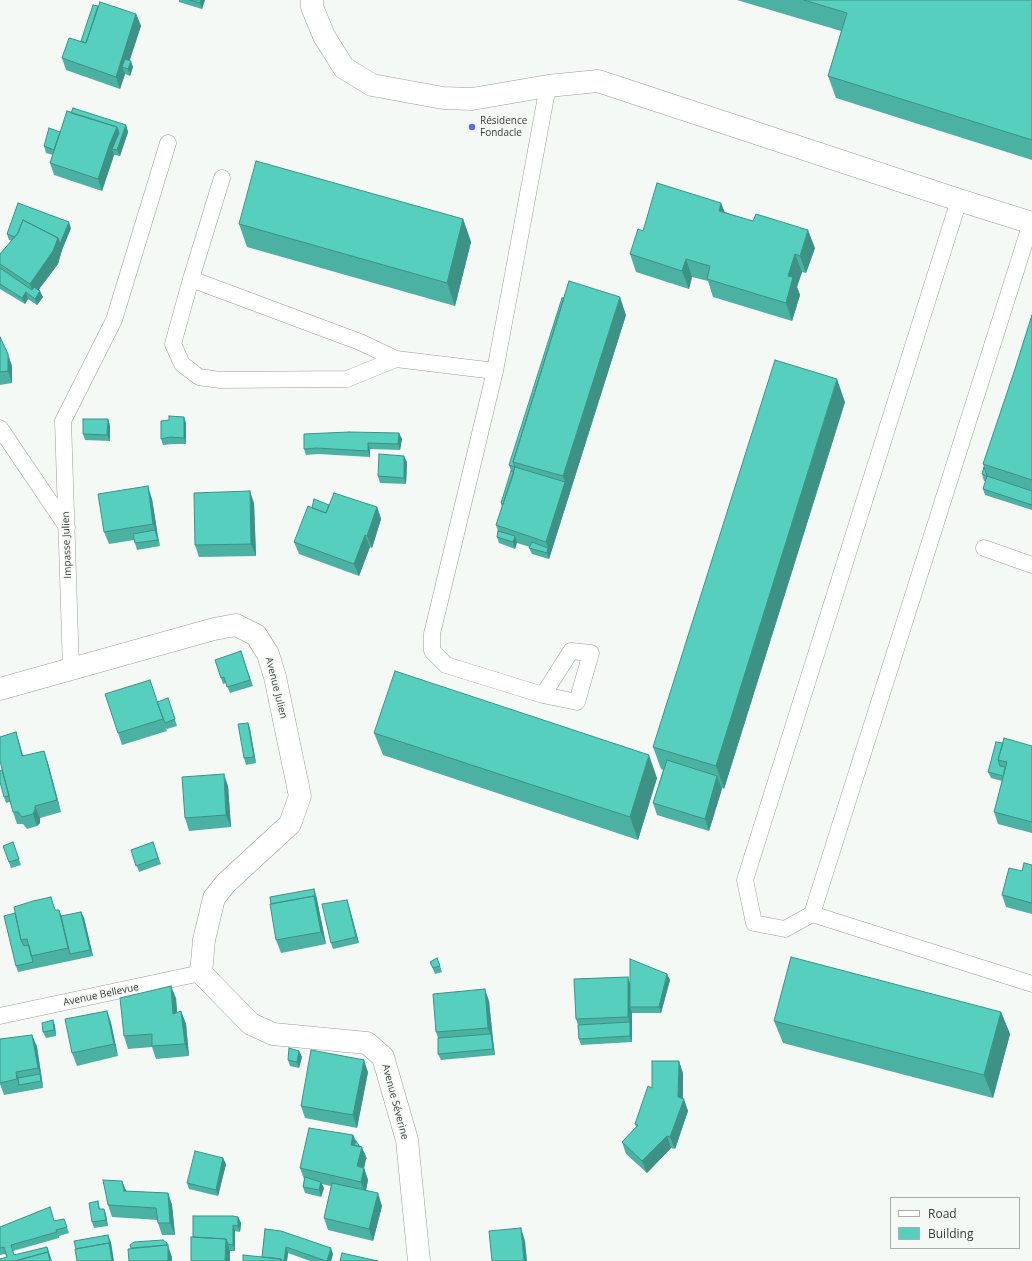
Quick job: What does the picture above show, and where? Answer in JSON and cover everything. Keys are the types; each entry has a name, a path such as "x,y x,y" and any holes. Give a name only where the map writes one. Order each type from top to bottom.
{"street":[{"path":"312,0 312,7 324,36 344,68 372,85 443,98 472,99 548,86 598,81 1031,223"},
{"name":"Avenue Julien","path":"0,688 214,628 236,625 256,635 268,654 275,677 300,796 290,824 226,883 214,898 204,940 201,973"},
{"name":"Avenue Séverine","path":"201,973 252,1024 273,1034 366,1043 383,1057 407,1140 419,1261"}],"lane":[{"path":"543,695 446,665 432,651 432,634 495,371 548,86"},
{"name":"Impasse Julien","path":"71,669 63,421 114,320 168,143"},
{"path":"222,178 173,344 182,364 199,377 220,380 347,379 396,359"},
{"path":"959,200 745,880 754,923 785,929 812,914 1031,223"},
{"path":"192,279 360,342 396,359 495,371"},
{"path":"0,428 67,527"},
{"path":"984,548 1032,565"},
{"path":"812,914 1032,984"},
{"name":"Avenue Bellevue","path":"0,1016 201,973"}],"building":[{"path":"190,0 201,0 200,3"},
{"path":"804,0 1032,0 1032,140 828,76 847,13"},
{"path":"100,2 136,14 116,77 62,58 69,38 86,43"},
{"path":"93,5 98,6 86,43 81,41"},
{"path":"125,59 131,61 128,69 122,67"},
{"path":"73,108 126,125 117,150 112,149 119,133 117,127 71,113"},
{"path":"67,111 117,127 98,179 50,163"},
{"path":"49,128 60,132 54,150 44,146"},
{"path":"256,161 463,219 447,283 239,224"},
{"path":"657,183 721,203 719,211 753,221 756,214 808,230 800,256 795,254 788,276 793,277 786,303 707,279 710,266 686,259 682,271 630,254 638,229 643,231"},
{"path":"18,203 69,222 60,244 58,238 23,220 15,237 7,234"},
{"path":"23,220 58,238 53,251 30,284 0,264 0,254 18,233"},
{"path":"0,268 32,290 34,287 40,291 35,299 26,292 22,298 0,284"},
{"path":"569,281 620,297 563,476 513,462"},
{"path":"562,298 564,298 513,462 515,467 509,465"},
{"path":"1032,315 1032,480 983,464"},
{"path":"0,337 8,354 8,371 0,372"},
{"path":"775,360 837,379 716,766 653,747"},
{"path":"169,416 184,417 184,438 170,437 161,439 161,421 169,420"},
{"path":"83,419 108,419 107,435 83,434"},
{"path":"349,432 399,433 398,444 368,443 368,451 316,448 304,449 304,434"},
{"path":"379,454 404,456 404,478 378,476"},
{"path":"515,467 565,482 546,542 496,525"},
{"path":"984,467 987,476 982,474"},
{"path":"511,471 514,472 503,504 501,503"},
{"path":"987,476 1032,491 1032,505 983,489"},
{"path":"148,486 153,524 104,532 98,494"},
{"path":"250,491 251,544 195,545 194,493"},
{"path":"334,493 377,507 367,536 365,535 354,564 294,542 308,506 326,513"},
{"path":"314,499 329,505 326,513 312,508"},
{"path":"155,530 158,540 135,543 133,534"},
{"path":"498,531 515,536 513,542 497,537"},
{"path":"532,542 548,548 547,553 529,548"},
{"path":"241,651 250,680 227,687 224,677 221,678 215,660"},
{"path":"395,671 649,755 630,817 374,733"},
{"path":"150,680 163,719 118,733 105,694"},
{"path":"168,698 175,719 165,723 157,702"},
{"path":"248,723 254,757 244,758 238,724"},
{"path":"16,732 22,756 44,751 57,800 35,806 33,814 22,817 18,812 13,812 0,761 0,737"},
{"path":"1004,738 1032,746 1032,822 994,812 1007,762 998,760"},
{"path":"996,742 1003,743 998,760 1000,766 1005,767 1003,776 988,772"},
{"path":"667,760 717,776 705,819 653,803"},
{"path":"2,770 9,796 4,797 0,782 0,771"},
{"path":"224,774 226,815 185,818 182,777"},
{"path":"13,842 19,859 9,862 3,846"},
{"path":"153,842 158,858 136,866 131,850"},
{"path":"1024,863 1032,865 1032,903 1002,895 1009,868 1022,871"},
{"path":"314,889 316,902 314,896 271,904 270,897"},
{"path":"314,896 321,932 276,940 270,904"},
{"path":"51,897 55,910 59,910 68,948 31,956 27,939 21,940 14,907"},
{"path":"347,900 356,937 331,943 322,904"},
{"path":"81,912 90,950 70,954 61,916"},
{"path":"15,913 21,940 24,946 29,945 33,962 16,966 4,916"},
{"path":"791,957 1001,1012 984,1075 774,1021"},
{"path":"437,958 440,966 433,968 430,962"},
{"path":"630,959 667,974 659,1007 630,1007"},
{"path":"628,977 628,1017 576,1019 574,979"},
{"path":"171,986 173,1014 181,1011 185,1044 152,1046 152,1034 124,1036 120,998"},
{"path":"485,989 488,1028 436,1032 433,994"},
{"path":"107,1011 114,1044 72,1053 65,1019"},
{"path":"53,1020 54,1030 43,1032 42,1023"},
{"path":"630,1022 630,1036 579,1039 578,1025"},
{"path":"491,1034 493,1049 438,1054 438,1038"},
{"path":"32,1035 38,1068 16,1072 17,1079 0,1083 0,1039"},
{"path":"289,1048 299,1051 297,1062 288,1060"},
{"path":"311,1050 364,1060 353,1115 301,1106"},
{"path":"652,1061 679,1061 678,1097 684,1099 670,1137 667,1136 642,1161 622,1142 638,1125 635,1124 648,1086 652,1088"},
{"path":"40,1074 41,1081 19,1085 18,1078"},
{"path":"309,1128 353,1135 351,1145 362,1147 357,1166 364,1168 361,1182 300,1168"},
{"path":"356,1141 360,1147 354,1145"},
{"path":"195,1151 223,1158 216,1190 187,1183"},
{"path":"305,1177 321,1182 319,1190 303,1187"},
{"path":"103,1180 122,1181 124,1191 168,1193 170,1223 158,1223 156,1208 108,1205"},
{"path":"332,1183 378,1193 369,1229 324,1218"},
{"path":"98,1201 99,1209 104,1209 106,1220 92,1222 89,1203"},
{"path":"50,1207 54,1221 64,1219 67,1227 56,1230 57,1232 11,1245 14,1255 47,1247 50,1258 48,1252 15,1261 0,1261 0,1259 7,1257 4,1247 0,1248 0,1227"},
{"path":"193,1216 238,1217 238,1226 233,1225 233,1245 228,1244 226,1239 193,1237"},
{"path":"521,1228 524,1261 492,1261 489,1231"},
{"path":"265,1229 281,1231 331,1248 327,1261 286,1247 284,1261 281,1259 262,1257"},
{"path":"108,1235 111,1249 109,1243 76,1249 74,1241"},
{"path":"191,1237 226,1239 225,1261 191,1261"},
{"path":"163,1240 167,1243 167,1245 131,1248 130,1245 134,1242"},
{"path":"109,1243 112,1261 77,1261 75,1249"},
{"path":"168,1245 168,1261 129,1261 128,1249"},
{"path":"48,1252 50,1261 15,1261"},
{"path":"342,1253 378,1261 340,1261"},
{"path":"243,1255 281,1259 281,1261 243,1261"}],"place":[{"name":"Résidence Fondacle","path":"472,127"}]}
